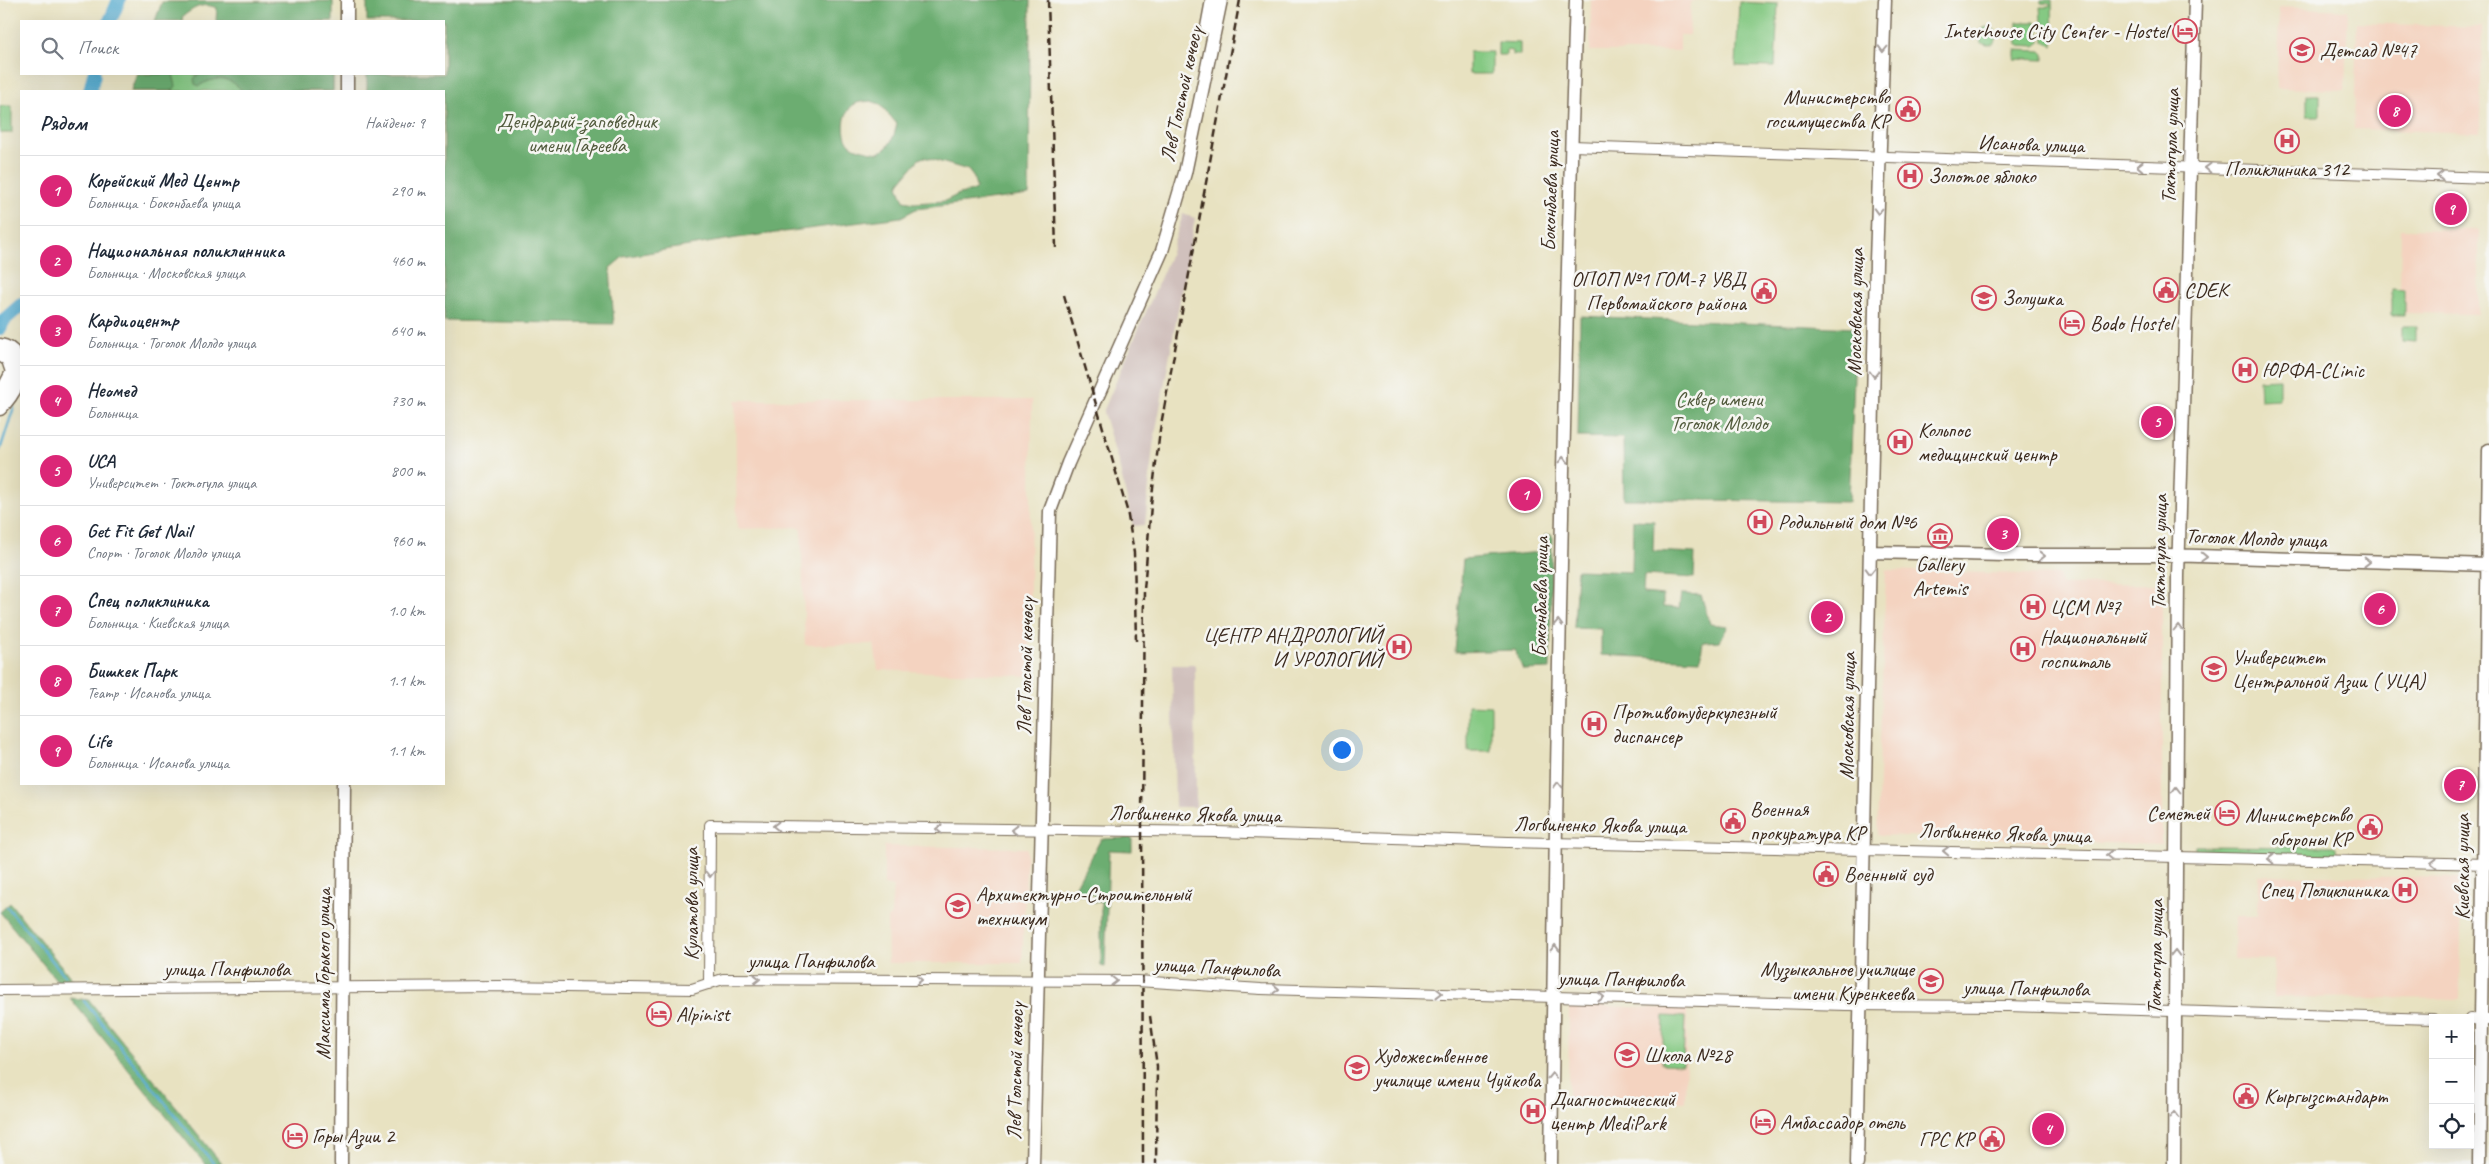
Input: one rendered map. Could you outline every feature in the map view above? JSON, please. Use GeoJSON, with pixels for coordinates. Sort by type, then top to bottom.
{"type":"FeatureCollection","features":[{"type":"Feature","properties":{"kind":"main road"},"geometry":{"type":"LineString","coordinates":[[347,0],[347,20]]}},
{"type":"Feature","properties":{"kind":"main road","name":"Лев Толстой көчөсү"},"geometry":{"type":"LineString","coordinates":[[1177,194],[1178,173],[1212,0]]}},
{"type":"Feature","properties":{"kind":"main road","name":"Лев Толстой көчөсү"},"geometry":{"type":"LineString","coordinates":[[1033,1164],[1050,511],[1068,463],[1162,251],[1170,227],[1177,194],[1185,173],[1221,0]]}},
{"type":"Feature","properties":{"kind":"main road","name":"Боконбаева улица"},"geometry":{"type":"LineString","coordinates":[[1551,1164],[1553,996],[1558,843],[1559,580],[1576,0]]}},
{"type":"Feature","properties":{"kind":"main road","name":"Московская улица"},"geometry":{"type":"LineString","coordinates":[[1857,1164],[1885,0]]}},
{"type":"Feature","properties":{"kind":"main road","name":"Токтогула улица"},"geometry":{"type":"LineString","coordinates":[[2174,1164],[2178,556],[2195,0]]}},
{"type":"Feature","properties":{"kind":"main road"},"geometry":{"type":"LineString","coordinates":[[347,75],[347,90]]}},
{"type":"Feature","properties":{"kind":"main road"},"geometry":{"type":"LineString","coordinates":[[0,396],[12,372],[4,352]]}},
{"type":"Feature","properties":{"kind":"main road"},"geometry":{"type":"LineString","coordinates":[[4,352],[19,360],[20,366]]}},
{"type":"Feature","properties":{"kind":"main road"},"geometry":{"type":"LineString","coordinates":[[0,409],[14,390],[20,375]]}},
{"type":"Feature","properties":{"kind":"main road","name":"Киевская улица"},"geometry":{"type":"LineString","coordinates":[[2479,1164],[2480,1020],[2486,864],[2489,450]]}},
{"type":"Feature","properties":{"kind":"main road","name":"Тоголок Молдо улица"},"geometry":{"type":"LineString","coordinates":[[1871,552],[2005,556],[2178,556],[2487,565]]}},
{"type":"Feature","properties":{"kind":"main road","name":"Максима Горького улица"},"geometry":{"type":"LineString","coordinates":[[341,1164],[344,785]]}},
{"type":"Feature","properties":{"kind":"street","name":"Исанова улица"},"geometry":{"type":"LineString","coordinates":[[1572,146],[2489,178]]}},
{"type":"Feature","properties":{"kind":"street","name":"Логвиненко Якова улица"},"geometry":{"type":"LineString","coordinates":[[710,825],[1218,832],[1558,843],[1864,848],[2486,864]]}},
{"type":"Feature","properties":{"kind":"street","name":"Кулатова улица"},"geometry":{"type":"LineString","coordinates":[[709,984],[710,825]]}},
{"type":"Feature","properties":{"kind":"street","name":"улица Панфилова"},"geometry":{"type":"LineString","coordinates":[[0,990],[96,987],[342,988],[509,986],[692,988],[722,979],[1137,981],[1261,988],[1860,1005],[2008,1006],[2429,1019]]}},
{"type":"Feature","properties":{"kind":"shaded area"},"geometry":{"type":"Polygon","coordinates":[[[1591,0],[1707,0],[1691,1],[1689,35],[1680,35],[1680,51],[1590,51],[1591,0]]]}},
{"type":"Feature","properties":{"kind":"shaded area"},"geometry":{"type":"Polygon","coordinates":[[[2279,7],[2348,10],[2345,90],[2277,88],[2279,7]]]}},
{"type":"Feature","properties":{"kind":"shaded area"},"geometry":{"type":"Polygon","coordinates":[[[2357,23],[2482,27],[2480,133],[2354,129],[2357,23]]]}},
{"type":"Feature","properties":{"kind":"shaded area"},"geometry":{"type":"Polygon","coordinates":[[[1183,214],[1195,218],[1153,446],[1145,525],[1133,526],[1119,465],[1103,412],[1169,258],[1183,214]]]}},
{"type":"Feature","properties":{"kind":"shaded area"},"geometry":{"type":"Polygon","coordinates":[[[2401,229],[2479,230],[2478,314],[2404,313],[2405,288],[2400,288],[2401,229]]]}},
{"type":"Feature","properties":{"kind":"shaded area"},"geometry":{"type":"Polygon","coordinates":[[[735,400],[1032,400],[1029,676],[878,670],[874,644],[805,645],[801,527],[737,529],[735,400]]]}},
{"type":"Feature","properties":{"kind":"shaded area","name":"Национальный госпиталь"},"geometry":{"type":"Polygon","coordinates":[[[1886,570],[2060,575],[2061,585],[2162,584],[2162,845],[1877,835],[1886,570]]]}},
{"type":"Feature","properties":{"kind":"shaded area"},"geometry":{"type":"Polygon","coordinates":[[[1172,665],[1195,665],[1196,807],[1175,807],[1172,665]]]}},
{"type":"Feature","properties":{"kind":"shaded area","name":"Архитектурно-Строительный техникум"},"geometry":{"type":"Polygon","coordinates":[[[884,846],[1027,848],[1022,963],[888,963],[887,919],[891,915],[893,887],[884,885],[884,846]]]}},
{"type":"Feature","properties":{"kind":"shaded area"},"geometry":{"type":"Polygon","coordinates":[[[2259,875],[2462,878],[2460,999],[2274,997],[2274,960],[2234,959],[2235,916],[2258,916],[2259,875]]]}},
{"type":"Feature","properties":{"kind":"shaded area","name":"Школа №28"},"geometry":{"type":"Polygon","coordinates":[[[1569,1005],[1687,1009],[1685,1102],[1568,1100],[1569,1005]]]}},
{"type":"Feature","properties":{"kind":"green space","name":"Дендрарий-заповедник имени Гареева"},"geometry":{"type":"Polygon","coordinates":[[[1030,0],[1029,195],[916,209],[901,217],[737,238],[623,257],[610,268],[614,324],[445,321],[445,90],[367,90],[367,75],[445,75],[445,20],[367,20],[367,1],[1030,0]],[[871,101],[859,102],[851,107],[844,122],[846,139],[849,143],[859,149],[878,153],[889,145],[897,124],[880,104],[871,101]],[[924,157],[919,159],[898,186],[904,201],[914,203],[945,201],[959,194],[973,191],[976,188],[974,178],[968,170],[924,157]]]}},
{"type":"Feature","properties":{"kind":"green space"},"geometry":{"type":"Polygon","coordinates":[[[2041,0],[2052,0],[2053,46],[2044,42],[2044,24],[2041,20],[2040,7],[2050,7],[2050,4],[2041,3],[2041,0]]]}},
{"type":"Feature","properties":{"kind":"green space"},"geometry":{"type":"Polygon","coordinates":[[[333,1],[333,20],[216,20],[217,8],[202,6],[190,11],[182,17],[183,20],[155,20],[162,2],[333,1]]]}},
{"type":"Feature","properties":{"kind":"green space"},"geometry":{"type":"Polygon","coordinates":[[[1739,2],[1778,4],[1775,67],[1736,66],[1739,2]]]}},
{"type":"Feature","properties":{"kind":"green space"},"geometry":{"type":"Polygon","coordinates":[[[2017,22],[2035,22],[2039,26],[2040,42],[2035,46],[2017,45],[2017,22]]]}},
{"type":"Feature","properties":{"kind":"green space"},"geometry":{"type":"Polygon","coordinates":[[[1984,27],[1992,27],[1997,32],[1995,43],[1984,45],[1979,40],[1979,32],[1984,27]]]}},
{"type":"Feature","properties":{"kind":"green space"},"geometry":{"type":"Polygon","coordinates":[[[1498,42],[1520,43],[1520,55],[1512,55],[1512,51],[1506,50],[1506,55],[1498,55],[1498,42]]]}},
{"type":"Feature","properties":{"kind":"green space"},"geometry":{"type":"Polygon","coordinates":[[[2015,50],[2041,51],[2044,54],[2044,60],[2015,59],[2015,50]]]}},
{"type":"Feature","properties":{"kind":"green space"},"geometry":{"type":"Polygon","coordinates":[[[1469,52],[1492,52],[1492,74],[1469,74],[1469,52]]]}},
{"type":"Feature","properties":{"kind":"green space"},"geometry":{"type":"Polygon","coordinates":[[[137,75],[333,75],[333,90],[131,90],[137,75]]]}},
{"type":"Feature","properties":{"kind":"green space"},"geometry":{"type":"Polygon","coordinates":[[[137,75],[173,75],[176,86],[173,90],[131,90],[137,75]]]}},
{"type":"Feature","properties":{"kind":"green space"},"geometry":{"type":"Polygon","coordinates":[[[197,75],[333,75],[333,90],[241,90],[227,80],[211,80],[199,86],[195,84],[194,79],[197,75]]]}},
{"type":"Feature","properties":{"kind":"green space"},"geometry":{"type":"Polygon","coordinates":[[[2307,95],[2320,95],[2320,116],[2307,116],[2307,95]]]}},
{"type":"Feature","properties":{"kind":"green space"},"geometry":{"type":"Polygon","coordinates":[[[0,106],[12,106],[12,133],[0,133],[0,106]]]}},
{"type":"Feature","properties":{"kind":"green space"},"geometry":{"type":"Polygon","coordinates":[[[2392,288],[2404,289],[2404,315],[2392,315],[2392,288]]]}},
{"type":"Feature","properties":{"kind":"green space","name":"Сквер имени Тоголок Молдо"},"geometry":{"type":"Polygon","coordinates":[[[1580,316],[1856,328],[1849,502],[1624,499],[1623,438],[1578,437],[1580,316]]]}},
{"type":"Feature","properties":{"kind":"green space"},"geometry":{"type":"Polygon","coordinates":[[[2402,326],[2416,326],[2416,342],[2402,341],[2402,326]]]}},
{"type":"Feature","properties":{"kind":"green space"},"geometry":{"type":"Polygon","coordinates":[[[2279,379],[2279,399],[2260,400],[2259,380],[2279,379]]]}},
{"type":"Feature","properties":{"kind":"green space"},"geometry":{"type":"Polygon","coordinates":[[[1633,520],[1654,521],[1653,551],[1695,553],[1694,578],[1644,575],[1643,593],[1663,595],[1663,607],[1679,608],[1681,594],[1701,595],[1710,624],[1728,626],[1720,641],[1703,642],[1700,660],[1601,655],[1601,629],[1574,628],[1577,570],[1632,572],[1633,520]]]}},
{"type":"Feature","properties":{"kind":"green space"},"geometry":{"type":"Polygon","coordinates":[[[1545,535],[1552,535],[1550,669],[1523,670],[1515,650],[1455,652],[1463,559],[1542,552],[1545,535]]]}},
{"type":"Feature","properties":{"kind":"green space"},"geometry":{"type":"Polygon","coordinates":[[[1468,705],[1491,706],[1491,751],[1468,751],[1468,705]]]}},
{"type":"Feature","properties":{"kind":"green space"},"geometry":{"type":"Polygon","coordinates":[[[1132,838],[1132,851],[1109,850],[1105,967],[1101,966],[1101,902],[1094,902],[1094,894],[1073,894],[1074,889],[1101,839],[1132,838]]]}},
{"type":"Feature","properties":{"kind":"green space"},"geometry":{"type":"Polygon","coordinates":[[[2195,846],[2336,847],[2336,855],[2195,853],[2195,846]]]}},
{"type":"Feature","properties":{"kind":"green space"},"geometry":{"type":"Polygon","coordinates":[[[10,903],[76,984],[58,982],[0,912],[10,903]]]}},
{"type":"Feature","properties":{"kind":"green space"},"geometry":{"type":"Polygon","coordinates":[[[70,998],[89,1000],[222,1164],[205,1164],[70,998]]]}},
{"type":"Feature","properties":{"kind":"green space"},"geometry":{"type":"Polygon","coordinates":[[[1664,1016],[1685,1017],[1683,1065],[1662,1064],[1664,1016]]]}},
{"type":"Feature","properties":{"kind":"green space"},"geometry":{"type":"Polygon","coordinates":[[[2056,1131],[2056,1143],[2040,1143],[2040,1132],[2056,1131]]]}},
{"type":"Feature","properties":{"kind":"waterway"},"geometry":{"type":"LineString","coordinates":[[110,20],[119,0]]}},
{"type":"Feature","properties":{"kind":"waterway"},"geometry":{"type":"LineString","coordinates":[[90,90],[94,75]]}},
{"type":"Feature","properties":{"kind":"waterway"},"geometry":{"type":"LineString","coordinates":[[0,328],[4,320],[20,306]]}},
{"type":"Feature","properties":{"kind":"waterway"},"geometry":{"type":"LineString","coordinates":[[0,450],[14,407]]}},
{"type":"Feature","properties":{"kind":"waterway"},"geometry":{"type":"LineString","coordinates":[[7,907],[65,976]]}},
{"type":"Feature","properties":{"kind":"waterway"},"geometry":{"type":"LineString","coordinates":[[84,1001],[214,1164]]}},
{"type":"Feature","properties":{"kind":"railway"},"geometry":{"type":"LineString","coordinates":[[1048,0],[1056,248]]}},
{"type":"Feature","properties":{"kind":"railway"},"geometry":{"type":"LineString","coordinates":[[1143,1164],[1142,817],[1144,590],[1151,505],[1160,430],[1240,0]]}},
{"type":"Feature","properties":{"kind":"railway"},"geometry":{"type":"LineString","coordinates":[[1064,295],[1127,510],[1134,553],[1136,641]]}},
{"type":"Feature","properties":{"kind":"railway"},"geometry":{"type":"LineString","coordinates":[[1150,1016],[1157,1066],[1156,1164]]}},
{"type":"Feature","properties":{"kind":"place","name":"Interhouse City Center - Hostel"},"geometry":{"type":"Point","coordinates":[2185,31]}},
{"type":"Feature","properties":{"kind":"place","name":"Детсад №47"},"geometry":{"type":"Point","coordinates":[2302,50]}},
{"type":"Feature","properties":{"kind":"place","name":"Министерство госимущества КР"},"geometry":{"type":"Point","coordinates":[1908,109]}},
{"type":"Feature","properties":{"kind":"place","name":"Бишкек Парк"},"geometry":{"type":"Point","coordinates":[2395,111]}},
{"type":"Feature","properties":{"kind":"place","name":"Поликлиника 312"},"geometry":{"type":"Point","coordinates":[2287,141]}},
{"type":"Feature","properties":{"kind":"place","name":"Золотое яблоко"},"geometry":{"type":"Point","coordinates":[1910,176]}},
{"type":"Feature","properties":{"kind":"place","name":"Life"},"geometry":{"type":"Point","coordinates":[2451,209]}},
{"type":"Feature","properties":{"kind":"place","name":"CDEK"},"geometry":{"type":"Point","coordinates":[2166,290]}},
{"type":"Feature","properties":{"kind":"place","name":"ОПОП №1 ГОМ-7 УВД Первомайского района"},"geometry":{"type":"Point","coordinates":[1764,291]}},
{"type":"Feature","properties":{"kind":"place","name":"Золушка"},"geometry":{"type":"Point","coordinates":[1984,298]}},
{"type":"Feature","properties":{"kind":"place","name":"Bodo Hostel"},"geometry":{"type":"Point","coordinates":[2072,323]}},
{"type":"Feature","properties":{"kind":"place","name":"ЮРФА-CLinic"},"geometry":{"type":"Point","coordinates":[2245,370]}},
{"type":"Feature","properties":{"kind":"place","name":"UCA"},"geometry":{"type":"Point","coordinates":[2157,422]}},
{"type":"Feature","properties":{"kind":"place","name":"Кольпос медицинский центр"},"geometry":{"type":"Point","coordinates":[1900,442]}},
{"type":"Feature","properties":{"kind":"place","name":"Корейский Мед Центр"},"geometry":{"type":"Point","coordinates":[1525,495]}},
{"type":"Feature","properties":{"kind":"place","name":"Родильный дом №6"},"geometry":{"type":"Point","coordinates":[1760,522]}},
{"type":"Feature","properties":{"kind":"place","name":"Кардиоцентр"},"geometry":{"type":"Point","coordinates":[2003,534]}},
{"type":"Feature","properties":{"kind":"place","name":"Gallery Artemis"},"geometry":{"type":"Point","coordinates":[1940,536]}},
{"type":"Feature","properties":{"kind":"place","name":"ЦСМ №7"},"geometry":{"type":"Point","coordinates":[2033,607]}},
{"type":"Feature","properties":{"kind":"place","name":"Get Fit Get Nail"},"geometry":{"type":"Point","coordinates":[2380,609]}},
{"type":"Feature","properties":{"kind":"place","name":"Национальная поликлинника"},"geometry":{"type":"Point","coordinates":[1827,617]}},
{"type":"Feature","properties":{"kind":"place","name":"ЦЕНТР АНДРОЛОГИЙ И УРОЛОГИЙ"},"geometry":{"type":"Point","coordinates":[1399,647]}},
{"type":"Feature","properties":{"kind":"place","name":"Национальный госпиталь"},"geometry":{"type":"Point","coordinates":[2023,649]}},
{"type":"Feature","properties":{"kind":"place","name":"Университет Центральной Азии ( УЦА)"},"geometry":{"type":"Point","coordinates":[2214,669]}},
{"type":"Feature","properties":{"kind":"place","name":"Противотуберкулезный диспансер"},"geometry":{"type":"Point","coordinates":[1594,724]}},
{"type":"Feature","properties":{"kind":"place","name":"Спец поликлиника"},"geometry":{"type":"Point","coordinates":[2460,785]}},
{"type":"Feature","properties":{"kind":"place","name":"Семетей"},"geometry":{"type":"Point","coordinates":[2227,813]}},
{"type":"Feature","properties":{"kind":"place","name":"Военная прокуратура КР"},"geometry":{"type":"Point","coordinates":[1733,821]}},
{"type":"Feature","properties":{"kind":"place","name":"Министерство обороны КР"},"geometry":{"type":"Point","coordinates":[2370,827]}},
{"type":"Feature","properties":{"kind":"place","name":"Военный суд"},"geometry":{"type":"Point","coordinates":[1826,874]}},
{"type":"Feature","properties":{"kind":"place","name":"Спец Поликлиника"},"geometry":{"type":"Point","coordinates":[2405,890]}},
{"type":"Feature","properties":{"kind":"place","name":"Архитектурно-Строительный техникум"},"geometry":{"type":"Point","coordinates":[958,906]}},
{"type":"Feature","properties":{"kind":"place","name":"Музыкальное училище имени Куренкеева"},"geometry":{"type":"Point","coordinates":[1931,981]}},
{"type":"Feature","properties":{"kind":"place","name":"Alpinist"},"geometry":{"type":"Point","coordinates":[659,1014]}},
{"type":"Feature","properties":{"kind":"place","name":"Школа №28"},"geometry":{"type":"Point","coordinates":[1627,1055]}},
{"type":"Feature","properties":{"kind":"place","name":"Художественное училище имени Чуйкова"},"geometry":{"type":"Point","coordinates":[1357,1068]}},
{"type":"Feature","properties":{"kind":"place","name":"Кыргызстандарт"},"geometry":{"type":"Point","coordinates":[2246,1096]}},
{"type":"Feature","properties":{"kind":"place","name":"Диагностический центр MediPark"},"geometry":{"type":"Point","coordinates":[1533,1111]}},
{"type":"Feature","properties":{"kind":"place","name":"Амбассадор отель"},"geometry":{"type":"Point","coordinates":[1763,1122]}},
{"type":"Feature","properties":{"kind":"place","name":"Неомед"},"geometry":{"type":"Point","coordinates":[2048,1129]}},
{"type":"Feature","properties":{"kind":"place","name":"Горы Азии 2"},"geometry":{"type":"Point","coordinates":[295,1136]}},
{"type":"Feature","properties":{"kind":"place","name":"ГРС КР"},"geometry":{"type":"Point","coordinates":[1992,1139]}}]}
